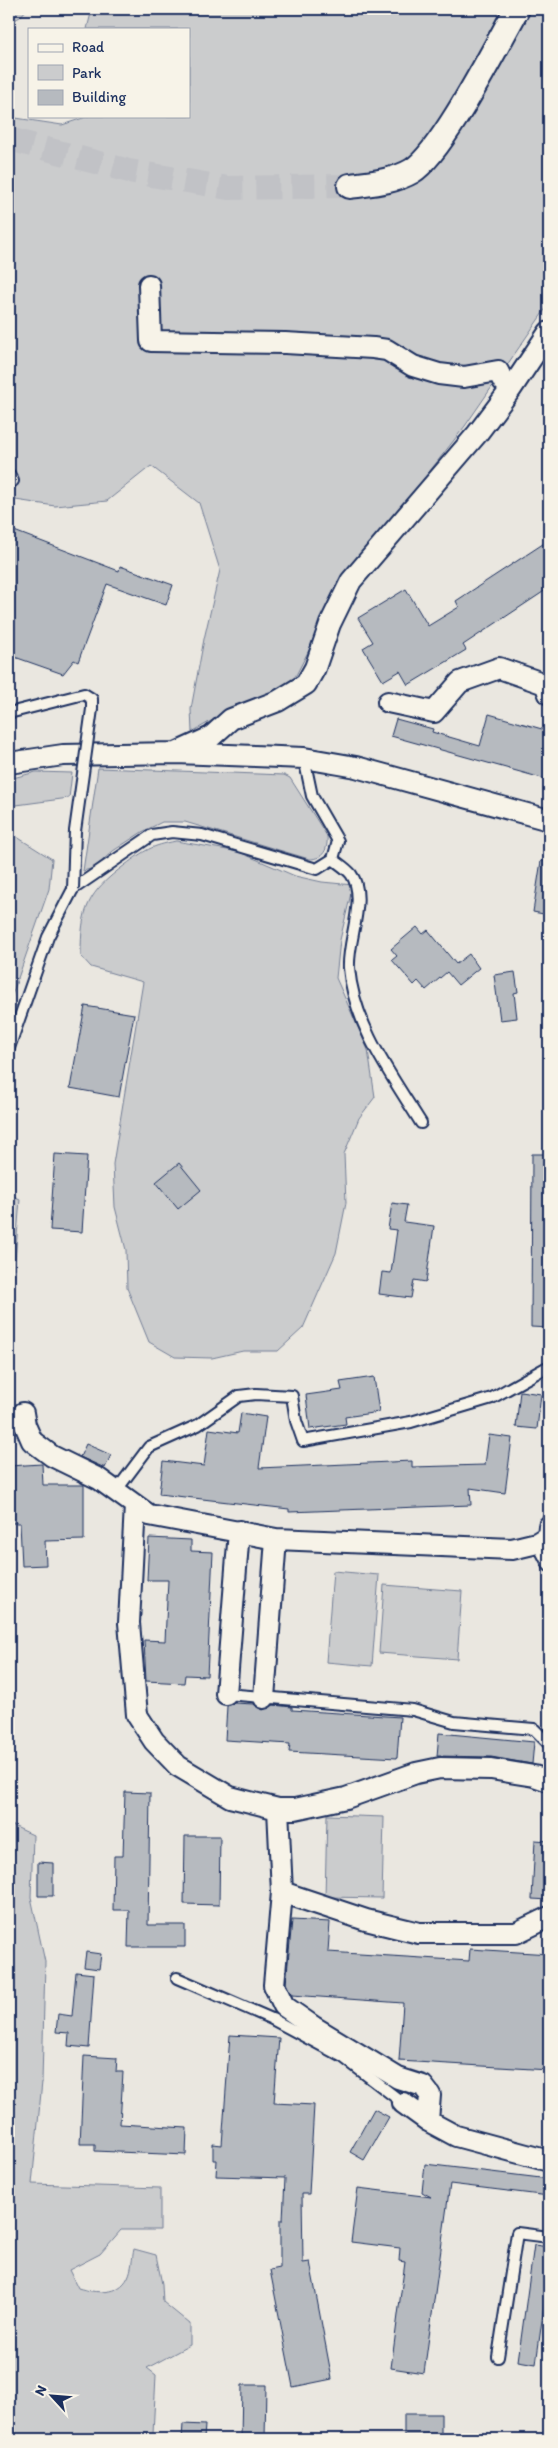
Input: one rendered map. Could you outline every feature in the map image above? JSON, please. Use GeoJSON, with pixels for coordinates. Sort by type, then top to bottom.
{"type":"FeatureCollection","features":[{"type":"Feature","properties":{"kind":"street"},"geometry":{"type":"LineString","coordinates":[[350,186],[394,180],[414,170],[428,156],[454,118],[517,9]]}},
{"type":"Feature","properties":{"kind":"street"},"geometry":{"type":"LineString","coordinates":[[149,285],[151,341],[284,343],[373,348],[387,350],[413,366],[439,374],[464,377],[498,371],[503,381],[511,389]]}},
{"type":"Feature","properties":{"kind":"street"},"geometry":{"type":"LineString","coordinates":[[176,753],[211,737],[232,719],[278,701],[306,684],[316,668],[330,624],[351,581],[477,434],[511,389],[549,332]]}},
{"type":"Feature","properties":{"kind":"street"},"geometry":{"type":"LineString","coordinates":[[388,702],[434,712],[460,682],[499,668],[544,684],[549,694]]}},
{"type":"Feature","properties":{"kind":"street"},"geometry":{"type":"LineString","coordinates":[[9,763],[63,755],[176,753],[304,758],[356,767],[549,820]]}},
{"type":"Feature","properties":{"kind":"street"},"geometry":{"type":"LineString","coordinates":[[23,1413],[25,1425],[32,1442],[52,1456],[99,1479],[149,1515],[276,1538],[512,1549],[537,1543],[548,1536],[549,1526]]}},
{"type":"Feature","properties":{"kind":"street"},"geometry":{"type":"LineString","coordinates":[[134,1505],[129,1623],[137,1716],[154,1740],[178,1766],[230,1797],[278,1808],[295,1809],[346,1798],[416,1773],[440,1768],[491,1769],[534,1776],[549,1781]]}},
{"type":"Feature","properties":{"kind":"street"},"geometry":{"type":"LineString","coordinates":[[226,1694],[239,1531]]}},
{"type":"Feature","properties":{"kind":"street"},"geometry":{"type":"LineString","coordinates":[[264,1698],[276,1538]]}},
{"type":"Feature","properties":{"kind":"street"},"geometry":{"type":"LineString","coordinates":[[278,1808],[282,1892],[274,1985],[284,2006],[398,2078],[423,2086],[430,2095],[428,2121]]}},
{"type":"Feature","properties":{"kind":"street"},"geometry":{"type":"LineString","coordinates":[[282,1892],[366,1920],[419,1933],[516,1934],[549,1916]]}},
{"type":"Feature","properties":{"kind":"street"},"geometry":{"type":"LineString","coordinates":[[403,2103],[428,2121],[456,2136],[549,2161]]}},
{"type":"Feature","properties":{"kind":"lane"},"geometry":{"type":"LineString","coordinates":[[9,713],[84,694],[92,699],[75,831],[73,889],[48,938],[9,1048]]}},
{"type":"Feature","properties":{"kind":"lane"},"geometry":{"type":"LineString","coordinates":[[73,889],[152,835],[172,832],[202,835],[317,870],[333,859],[338,841],[312,796],[304,758]]}},
{"type":"Feature","properties":{"kind":"lane"},"geometry":{"type":"LineString","coordinates":[[333,859],[350,874],[358,889],[348,967],[356,1008],[374,1046],[421,1124]]}},
{"type":"Feature","properties":{"kind":"lane"},"geometry":{"type":"LineString","coordinates":[[116,1491],[148,1447],[198,1425],[239,1396],[256,1394],[292,1396],[296,1421],[303,1441],[410,1422],[492,1398],[549,1366]]}},
{"type":"Feature","properties":{"kind":"lane"},"geometry":{"type":"LineString","coordinates":[[537,1543],[549,1566]]}},
{"type":"Feature","properties":{"kind":"lane"},"geometry":{"type":"LineString","coordinates":[[226,1694],[414,1710],[454,1722],[534,1729],[549,1744]]}},
{"type":"Feature","properties":{"kind":"lane"},"geometry":{"type":"LineString","coordinates":[[177,1978],[272,2019],[343,2056],[403,2103]]}},
{"type":"Feature","properties":{"kind":"lane"},"geometry":{"type":"LineString","coordinates":[[498,2357],[517,2233],[549,2237]]}},
{"type":"Feature","properties":{"kind":"green space"},"geometry":{"type":"Polygon","coordinates":[[[9,9],[27,9],[20,17],[9,23],[9,9]]]}},
{"type":"Feature","properties":{"kind":"green space"},"geometry":{"type":"Polygon","coordinates":[[[92,9],[549,9],[549,304],[465,426],[330,599],[310,648],[294,679],[273,693],[242,703],[192,732],[191,709],[204,639],[220,570],[199,503],[151,466],[107,501],[55,506],[9,499],[9,117],[62,125],[83,118],[190,118],[190,28],[87,28],[92,9]]]}},
{"type":"Feature","properties":{"kind":"green space"},"geometry":{"type":"Polygon","coordinates":[[[98,768],[284,775],[290,778],[327,836],[326,849],[322,855],[309,859],[185,822],[162,822],[142,832],[113,851],[94,868],[83,871],[98,768]]]}},
{"type":"Feature","properties":{"kind":"green space"},"geometry":{"type":"Polygon","coordinates":[[[36,772],[72,773],[69,798],[9,806],[9,779],[36,772]]]}},
{"type":"Feature","properties":{"kind":"green space"},"geometry":{"type":"Polygon","coordinates":[[[9,832],[52,859],[49,889],[9,1004],[9,832]]]}},
{"type":"Feature","properties":{"kind":"green space"},"geometry":{"type":"Polygon","coordinates":[[[176,841],[239,852],[295,876],[322,882],[353,885],[340,940],[336,978],[368,1050],[375,1097],[359,1118],[344,1154],[346,1203],[336,1253],[303,1328],[278,1351],[243,1351],[212,1358],[175,1357],[149,1342],[127,1288],[126,1250],[115,1207],[113,1164],[143,982],[91,967],[81,956],[81,940],[85,914],[89,903],[102,884],[149,849],[176,841]]]}},
{"type":"Feature","properties":{"kind":"green space"},"geometry":{"type":"Polygon","coordinates":[[[9,1194],[20,1199],[9,1337],[9,1194]]]}},
{"type":"Feature","properties":{"kind":"green space"},"geometry":{"type":"Polygon","coordinates":[[[333,1571],[379,1575],[372,1666],[326,1662],[333,1571]]]}},
{"type":"Feature","properties":{"kind":"green space"},"geometry":{"type":"Polygon","coordinates":[[[384,1585],[462,1591],[457,1659],[379,1653],[384,1585]]]}},
{"type":"Feature","properties":{"kind":"green space"},"geometry":{"type":"Polygon","coordinates":[[[327,1815],[384,1817],[382,1898],[325,1897],[327,1815]]]}},
{"type":"Feature","properties":{"kind":"green space"},"geometry":{"type":"Polygon","coordinates":[[[9,1824],[33,1835],[31,1897],[45,1962],[42,2082],[32,2184],[160,2188],[160,2230],[121,2230],[100,2254],[69,2270],[78,2288],[106,2292],[119,2287],[128,2277],[134,2249],[156,2255],[162,2284],[163,2302],[190,2324],[190,2345],[147,2368],[156,2375],[153,2434],[157,2439],[9,2439],[9,1824]]]}},
{"type":"Feature","properties":{"kind":"building"},"geometry":{"type":"Polygon","coordinates":[[[9,529],[119,571],[120,566],[173,585],[166,605],[107,584],[78,662],[74,660],[63,674],[9,655],[9,529]]]}},
{"type":"Feature","properties":{"kind":"building"},"geometry":{"type":"Polygon","coordinates":[[[549,540],[549,588],[463,645],[466,650],[408,685],[400,671],[383,681],[363,648],[373,642],[358,618],[406,589],[428,626],[459,607],[456,601],[549,540]]]}},
{"type":"Feature","properties":{"kind":"building"},"geometry":{"type":"Polygon","coordinates":[[[489,714],[549,731],[549,780],[391,736],[396,719],[433,729],[432,732],[480,746],[489,714]]]}},
{"type":"Feature","properties":{"kind":"building"},"geometry":{"type":"Polygon","coordinates":[[[541,861],[549,861],[549,915],[533,912],[541,861]]]}},
{"type":"Feature","properties":{"kind":"building"},"geometry":{"type":"Polygon","coordinates":[[[417,927],[423,934],[428,930],[456,964],[469,954],[479,968],[458,985],[447,972],[426,990],[418,981],[414,985],[392,960],[397,956],[391,949],[417,927]]]}},
{"type":"Feature","properties":{"kind":"building"},"geometry":{"type":"Polygon","coordinates":[[[515,972],[518,992],[514,993],[517,1018],[500,1020],[494,975],[515,972]]]}},
{"type":"Feature","properties":{"kind":"building"},"geometry":{"type":"Polygon","coordinates":[[[85,1006],[134,1014],[119,1097],[70,1088],[85,1006]]]}},
{"type":"Feature","properties":{"kind":"building"},"geometry":{"type":"Polygon","coordinates":[[[55,1154],[87,1156],[82,1232],[50,1230],[55,1154]]]}},
{"type":"Feature","properties":{"kind":"building"},"geometry":{"type":"Polygon","coordinates":[[[532,1154],[549,1154],[549,1328],[531,1327],[532,1154]]]}},
{"type":"Feature","properties":{"kind":"building"},"geometry":{"type":"Polygon","coordinates":[[[179,1163],[201,1190],[178,1209],[156,1182],[179,1163]]]}},
{"type":"Feature","properties":{"kind":"building"},"geometry":{"type":"Polygon","coordinates":[[[392,1203],[407,1205],[404,1222],[434,1226],[426,1282],[414,1280],[411,1298],[379,1294],[382,1272],[391,1273],[397,1230],[388,1229],[392,1203]]]}},
{"type":"Feature","properties":{"kind":"building"},"geometry":{"type":"Polygon","coordinates":[[[374,1377],[379,1412],[345,1417],[346,1424],[310,1429],[306,1395],[342,1390],[340,1382],[374,1377]]]}},
{"type":"Feature","properties":{"kind":"building"},"geometry":{"type":"Polygon","coordinates":[[[520,1391],[541,1394],[537,1429],[516,1427],[520,1391]]]}},
{"type":"Feature","properties":{"kind":"building"},"geometry":{"type":"Polygon","coordinates":[[[241,1413],[266,1417],[259,1468],[412,1461],[412,1467],[485,1465],[489,1435],[512,1438],[505,1493],[470,1488],[471,1505],[289,1512],[289,1509],[159,1494],[163,1461],[204,1466],[209,1429],[238,1433],[241,1413]]]}},
{"type":"Feature","properties":{"kind":"building"},"geometry":{"type":"Polygon","coordinates":[[[86,1444],[111,1455],[105,1468],[80,1457],[86,1444]]]}},
{"type":"Feature","properties":{"kind":"building"},"geometry":{"type":"Polygon","coordinates":[[[42,1464],[43,1485],[84,1485],[84,1540],[45,1541],[46,1565],[22,1566],[20,1523],[9,1523],[9,1466],[42,1464]]]}},
{"type":"Feature","properties":{"kind":"building"},"geometry":{"type":"Polygon","coordinates":[[[149,1538],[191,1540],[191,1551],[213,1552],[207,1676],[185,1675],[184,1683],[146,1681],[144,1640],[165,1641],[168,1580],[147,1580],[149,1538]]]}},
{"type":"Feature","properties":{"kind":"building"},"geometry":{"type":"Polygon","coordinates":[[[233,1703],[254,1704],[263,1710],[273,1705],[292,1707],[292,1710],[400,1717],[397,1758],[289,1752],[290,1744],[225,1740],[227,1706],[233,1703]]]}},
{"type":"Feature","properties":{"kind":"building"},"geometry":{"type":"Polygon","coordinates":[[[439,1733],[534,1742],[532,1764],[491,1757],[437,1756],[439,1733]]]}},
{"type":"Feature","properties":{"kind":"building"},"geometry":{"type":"Polygon","coordinates":[[[125,1792],[150,1793],[148,1925],[185,1925],[185,1947],[128,1947],[129,1910],[113,1910],[114,1856],[123,1856],[125,1792]]]}},
{"type":"Feature","properties":{"kind":"building"},"geometry":{"type":"Polygon","coordinates":[[[185,1836],[220,1836],[219,1905],[184,1904],[185,1836]]]}},
{"type":"Feature","properties":{"kind":"building"},"geometry":{"type":"Polygon","coordinates":[[[535,1840],[549,1841],[549,1900],[532,1899],[535,1840]]]}},
{"type":"Feature","properties":{"kind":"building"},"geometry":{"type":"Polygon","coordinates":[[[38,1862],[53,1863],[53,1896],[38,1896],[38,1862]]]}},
{"type":"Feature","properties":{"kind":"building"},"geometry":{"type":"Polygon","coordinates":[[[292,1920],[330,1922],[328,1952],[469,1961],[470,1949],[549,1954],[549,2070],[399,2061],[403,2003],[292,1995],[286,1984],[292,1920]]]}},
{"type":"Feature","properties":{"kind":"building"},"geometry":{"type":"Polygon","coordinates":[[[86,1952],[101,1954],[99,1969],[84,1967],[86,1952]]]}},
{"type":"Feature","properties":{"kind":"building"},"geometry":{"type":"Polygon","coordinates":[[[76,1972],[94,1974],[89,2048],[68,2046],[69,2033],[56,2032],[58,2014],[72,2016],[76,1972]]]}},
{"type":"Feature","properties":{"kind":"building"},"geometry":{"type":"Polygon","coordinates":[[[230,2035],[279,2038],[274,2103],[314,2105],[309,2194],[302,2194],[303,2263],[310,2262],[332,2379],[293,2387],[270,2270],[280,2268],[280,2220],[283,2220],[285,2178],[216,2176],[217,2160],[213,2160],[213,2144],[222,2145],[230,2035]]]}},
{"type":"Feature","properties":{"kind":"building"},"geometry":{"type":"Polygon","coordinates":[[[84,2056],[117,2058],[116,2072],[123,2072],[120,2124],[187,2128],[186,2155],[95,2151],[95,2144],[80,2144],[84,2056]]]}},
{"type":"Feature","properties":{"kind":"building"},"geometry":{"type":"Polygon","coordinates":[[[374,2109],[389,2117],[364,2160],[350,2152],[374,2109]]]}},
{"type":"Feature","properties":{"kind":"building"},"geometry":{"type":"Polygon","coordinates":[[[425,2164],[549,2179],[549,2196],[450,2184],[424,2373],[391,2368],[405,2262],[399,2261],[400,2248],[351,2242],[358,2188],[431,2197],[422,2192],[425,2164]]]}},
{"type":"Feature","properties":{"kind":"building"},"geometry":{"type":"Polygon","coordinates":[[[534,2245],[549,2247],[549,2269],[536,2364],[518,2361],[534,2245]]]}},
{"type":"Feature","properties":{"kind":"building"},"geometry":{"type":"Polygon","coordinates":[[[242,2385],[266,2385],[265,2439],[241,2439],[242,2385]]]}},
{"type":"Feature","properties":{"kind":"building"},"geometry":{"type":"Polygon","coordinates":[[[404,2414],[441,2414],[441,2439],[404,2439],[404,2414]]]}},
{"type":"Feature","properties":{"kind":"building"},"geometry":{"type":"Polygon","coordinates":[[[183,2424],[205,2425],[204,2439],[182,2439],[183,2424]]]}},
{"type":"Feature","properties":{"kind":"tunnel"},"geometry":{"type":"LineString","coordinates":[[9,139],[129,171],[228,188],[350,186]]}}]}
